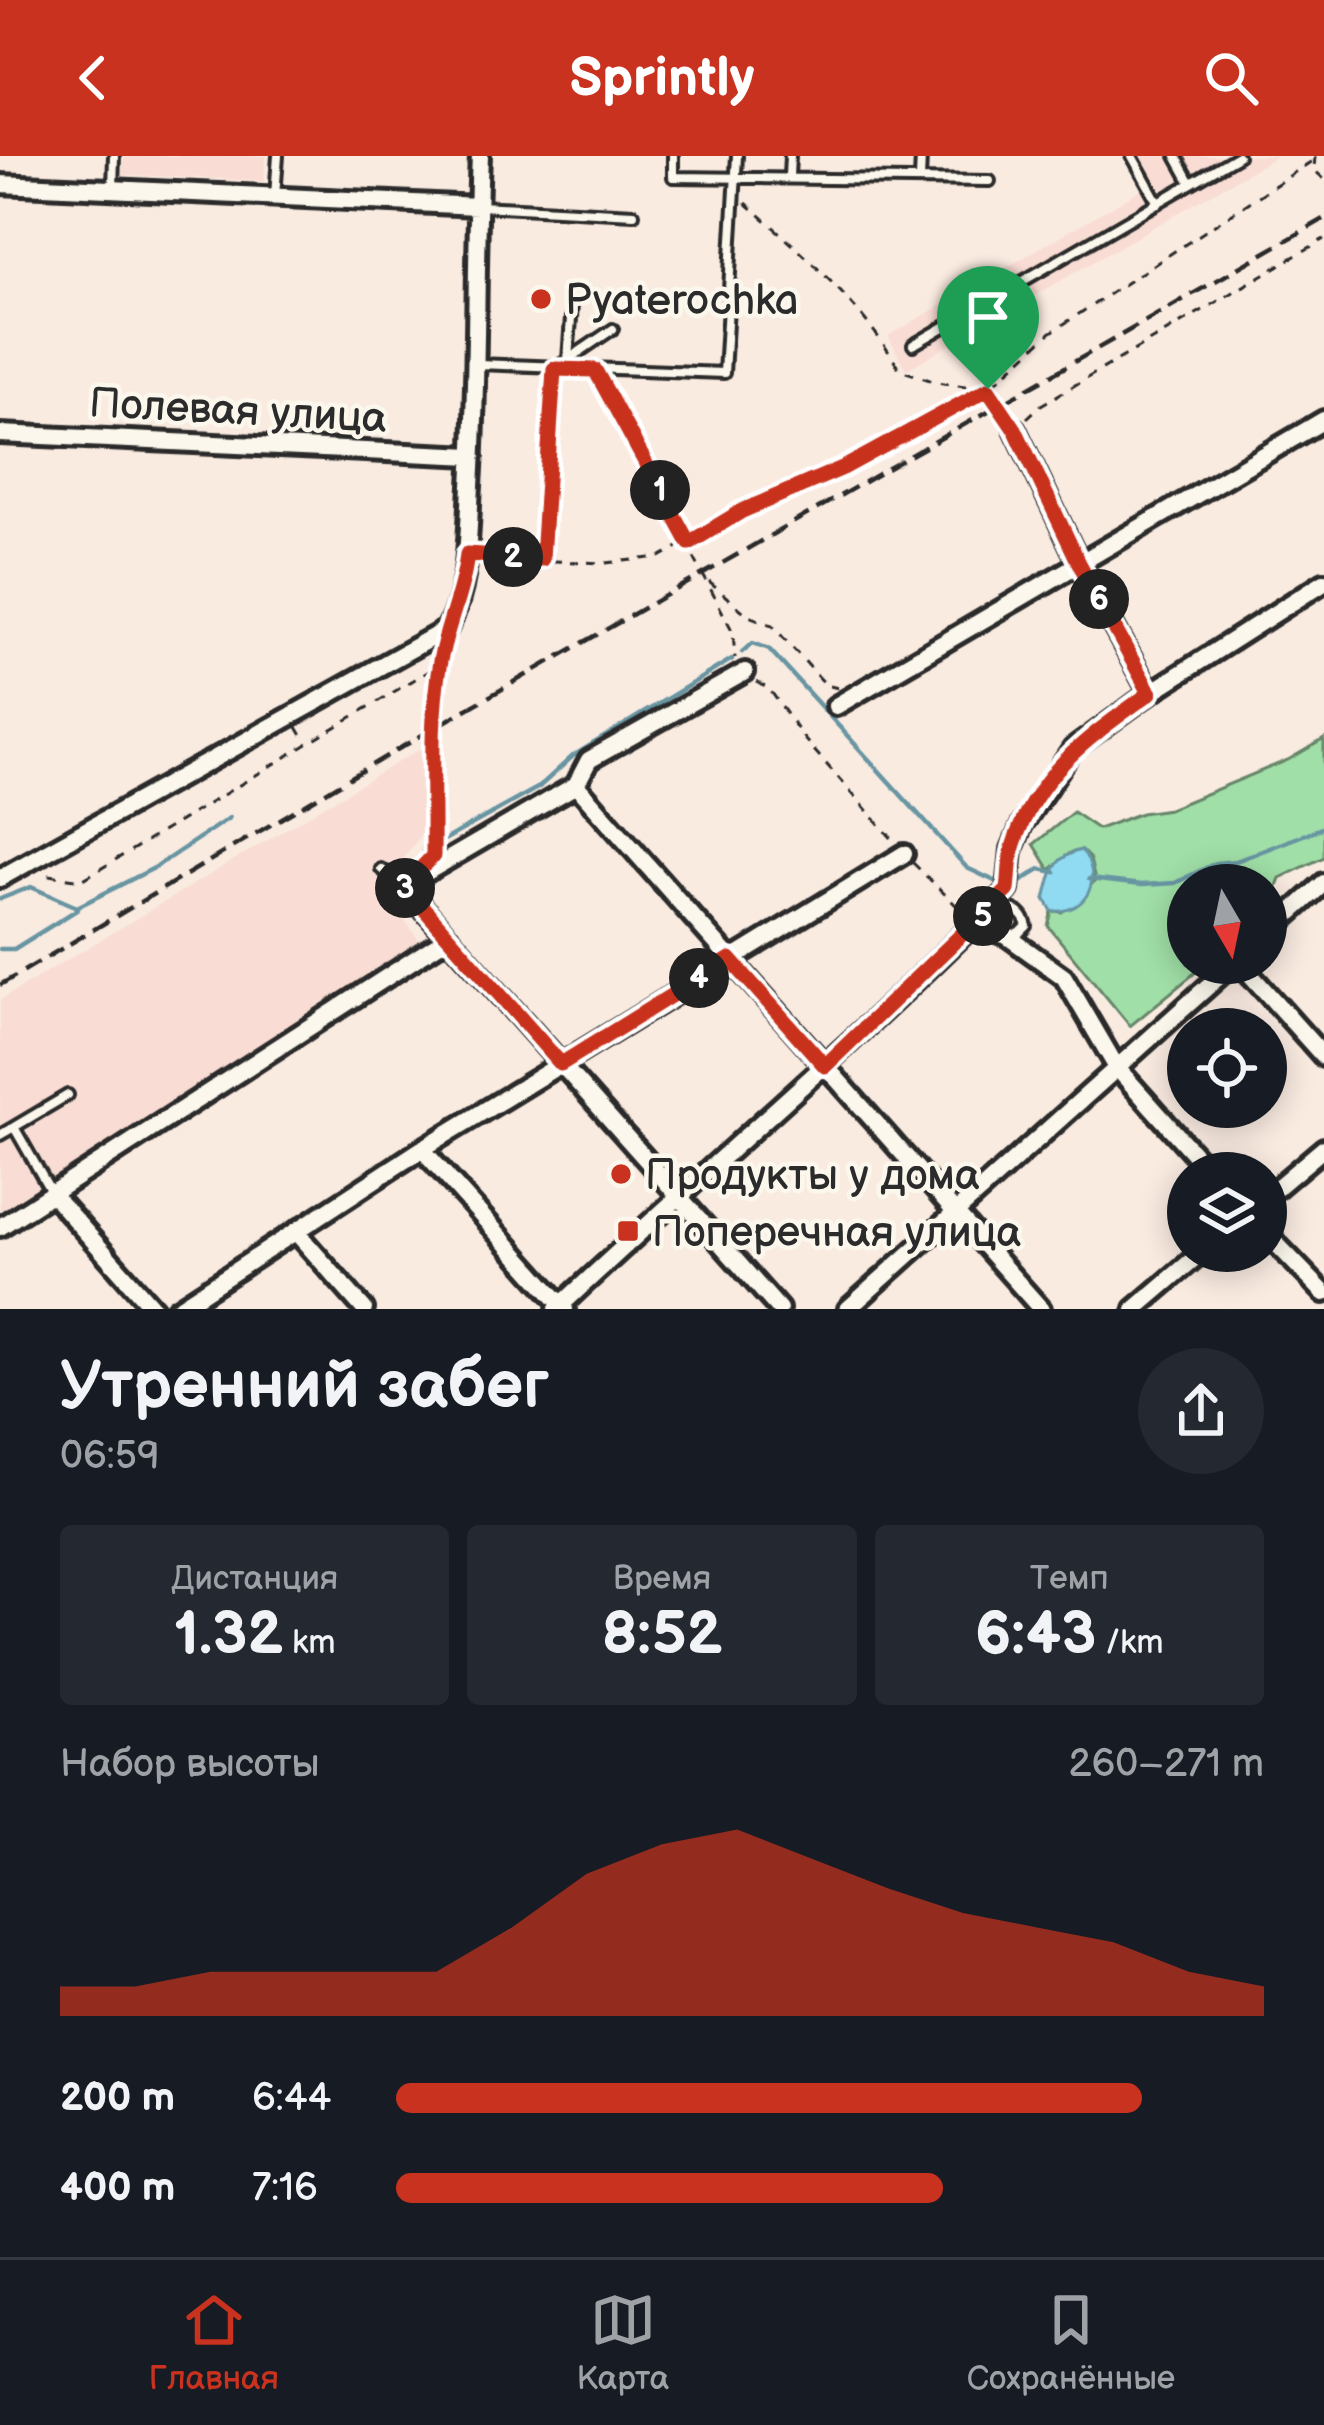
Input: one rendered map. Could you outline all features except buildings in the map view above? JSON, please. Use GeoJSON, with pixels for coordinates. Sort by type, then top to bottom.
{"type":"FeatureCollection","features":[{"type":"Feature","properties":{"kind":"street"},"geometry":{"type":"LineString","coordinates":[[0,878],[447,629],[463,589],[467,554],[478,364],[480,156]]}},
{"type":"Feature","properties":{"kind":"street"},"geometry":{"type":"LineString","coordinates":[[0,184],[478,206]]}},
{"type":"Feature","properties":{"kind":"street"},"geometry":{"type":"LineString","coordinates":[[836,706],[1324,420]]}},
{"type":"Feature","properties":{"kind":"street"},"geometry":{"type":"LineString","coordinates":[[1015,429],[1079,563],[1150,693]]}},
{"type":"Feature","properties":{"kind":"street","name":"Полевая улица"},"geometry":{"type":"LineString","coordinates":[[0,434],[473,456]]}},
{"type":"Feature","properties":{"kind":"street"},"geometry":{"type":"LineString","coordinates":[[422,1149],[561,1308],[1008,890],[1012,849],[1022,824],[1073,749],[1150,693],[1324,582]]}},
{"type":"Feature","properties":{"kind":"street"},"geometry":{"type":"LineString","coordinates":[[745,672],[589,760],[576,785],[404,886],[779,1309]]}},
{"type":"Feature","properties":{"kind":"street"},"geometry":{"type":"LineString","coordinates":[[576,785],[1040,1309]]}},
{"type":"Feature","properties":{"kind":"street"},"geometry":{"type":"LineString","coordinates":[[177,1309],[422,1149],[904,854]]}},
{"type":"Feature","properties":{"kind":"street"},"geometry":{"type":"LineString","coordinates":[[1287,916],[1324,883]]}},
{"type":"Feature","properties":{"kind":"street"},"geometry":{"type":"LineString","coordinates":[[981,918],[1064,977],[1117,1068],[1192,1152]]}},
{"type":"Feature","properties":{"kind":"street"},"geometry":{"type":"LineString","coordinates":[[0,1227],[449,937]]}},
{"type":"Feature","properties":{"kind":"street"},"geometry":{"type":"LineString","coordinates":[[848,1309],[1213,984]]}},
{"type":"Feature","properties":{"kind":"street"},"geometry":{"type":"LineString","coordinates":[[1256,984],[1324,1057]]}},
{"type":"Feature","properties":{"kind":"street"},"geometry":{"type":"LineString","coordinates":[[1287,1179],[1324,1148]]}},
{"type":"Feature","properties":{"kind":"street"},"geometry":{"type":"LineString","coordinates":[[52,1194],[154,1309]]}},
{"type":"Feature","properties":{"kind":"street"},"geometry":{"type":"LineString","coordinates":[[296,1232],[364,1309]]}},
{"type":"Feature","properties":{"kind":"street"},"geometry":{"type":"LineString","coordinates":[[1287,1255],[1324,1293]]}},
{"type":"Feature","properties":{"kind":"street"},"geometry":{"type":"LineString","coordinates":[[1135,1309],[1178,1272]]}},
{"type":"Feature","properties":{"kind":"lane"},"geometry":{"type":"LineString","coordinates":[[112,189],[114,156]]}},
{"type":"Feature","properties":{"kind":"lane"},"geometry":{"type":"LineString","coordinates":[[274,196],[278,156]]}},
{"type":"Feature","properties":{"kind":"lane"},"geometry":{"type":"LineString","coordinates":[[673,156],[673,177],[990,181]]}},
{"type":"Feature","properties":{"kind":"lane"},"geometry":{"type":"LineString","coordinates":[[478,364],[724,373],[737,156]]}},
{"type":"Feature","properties":{"kind":"lane"},"geometry":{"type":"LineString","coordinates":[[789,176],[790,156]]}},
{"type":"Feature","properties":{"kind":"lane"},"geometry":{"type":"LineString","coordinates":[[920,179],[921,156]]}},
{"type":"Feature","properties":{"kind":"lane"},"geometry":{"type":"LineString","coordinates":[[1132,156],[1158,203]]}},
{"type":"Feature","properties":{"kind":"lane"},"geometry":{"type":"LineString","coordinates":[[1176,156],[1191,183]]}},
{"type":"Feature","properties":{"kind":"lane"},"geometry":{"type":"LineString","coordinates":[[914,345],[1158,203],[1224,159],[1238,156]]}},
{"type":"Feature","properties":{"kind":"lane"},"geometry":{"type":"LineString","coordinates":[[478,206],[634,214]]}},
{"type":"Feature","properties":{"kind":"lane"},"geometry":{"type":"LineString","coordinates":[[568,362],[572,304]]}},
{"type":"Feature","properties":{"kind":"lane"},"geometry":{"type":"LineString","coordinates":[[554,369],[613,328]]}},
{"type":"Feature","properties":{"kind":"lane"},"geometry":{"type":"LineString","coordinates":[[467,554],[542,559],[554,369]]}},
{"type":"Feature","properties":{"kind":"lane"},"geometry":{"type":"LineString","coordinates":[[381,869],[404,886]]}},
{"type":"Feature","properties":{"kind":"lane"},"geometry":{"type":"LineString","coordinates":[[981,918],[1000,908],[1024,916],[1027,926],[1007,936]]}},
{"type":"Feature","properties":{"kind":"lane"},"geometry":{"type":"LineString","coordinates":[[0,1135],[68,1095]]}},
{"type":"Feature","properties":{"kind":"lane"},"geometry":{"type":"LineString","coordinates":[[14,1127],[52,1194]]}},
{"type":"Feature","properties":{"kind":"path"},"geometry":{"type":"LineString","coordinates":[[542,559],[569,564],[660,557],[689,543],[742,511],[845,467],[988,389],[1050,333],[1313,158],[1314,170],[1324,179]]}},
{"type":"Feature","properties":{"kind":"path"},"geometry":{"type":"LineString","coordinates":[[736,194],[788,240],[881,337],[900,370],[936,382],[988,389],[1015,429],[1041,405],[1324,238]]}},
{"type":"Feature","properties":{"kind":"path"},"geometry":{"type":"LineString","coordinates":[[595,370],[733,632],[735,659],[770,690],[806,740],[904,854],[981,918]]}},
{"type":"Feature","properties":{"kind":"path"},"geometry":{"type":"LineString","coordinates":[[708,581],[748,616],[772,625],[826,685],[857,694]]}},
{"type":"Feature","properties":{"kind":"path"},"geometry":{"type":"LineString","coordinates":[[433,856],[434,728],[447,629]]}},
{"type":"Feature","properties":{"kind":"path"},"geometry":{"type":"LineString","coordinates":[[49,875],[82,880],[440,664]]}},
{"type":"Feature","properties":{"kind":"shaded area"},"geometry":{"type":"Polygon","coordinates":[[[124,156],[266,156],[264,181],[122,175],[124,156]]]}},
{"type":"Feature","properties":{"kind":"shaded area"},"geometry":{"type":"Polygon","coordinates":[[[1124,156],[1277,156],[906,370],[888,336],[1142,189],[1124,156]]]}},
{"type":"Feature","properties":{"kind":"shaded area"},"geometry":{"type":"Polygon","coordinates":[[[423,747],[427,753],[422,833],[383,888],[425,949],[0,1216],[0,1000],[423,747]]]}},
{"type":"Feature","properties":{"kind":"green space"},"geometry":{"type":"Polygon","coordinates":[[[1324,739],[1324,857],[1287,875],[1287,864],[1167,864],[1167,984],[1181,984],[1130,1026],[1048,926],[1052,911],[1062,912],[1095,881],[1090,859],[1081,850],[1070,853],[1050,870],[1034,844],[1073,812],[1098,829],[1141,813],[1169,809],[1288,760],[1324,739]]]}},
{"type":"Feature","properties":{"kind":"water"},"geometry":{"type":"Polygon","coordinates":[[[1081,850],[1091,870],[1089,891],[1075,906],[1052,911],[1045,899],[1054,868],[1064,857],[1081,850]]]}},
{"type":"Feature","properties":{"kind":"waterway"},"geometry":{"type":"LineString","coordinates":[[742,652],[753,643],[769,649],[967,868],[999,883]]}},
{"type":"Feature","properties":{"kind":"waterway"},"geometry":{"type":"LineString","coordinates":[[444,840],[539,787],[573,756],[732,659]]}},
{"type":"Feature","properties":{"kind":"waterway"},"geometry":{"type":"LineString","coordinates":[[404,873],[423,855],[432,769]]}},
{"type":"Feature","properties":{"kind":"waterway"},"geometry":{"type":"LineString","coordinates":[[0,899],[31,887],[77,907],[154,868],[229,818]]}},
{"type":"Feature","properties":{"kind":"waterway"},"geometry":{"type":"LineString","coordinates":[[1089,879],[1175,883],[1216,863],[1236,861],[1324,827]]}},
{"type":"Feature","properties":{"kind":"waterway"},"geometry":{"type":"LineString","coordinates":[[1017,884],[1040,869],[1055,872]]}},
{"type":"Feature","properties":{"kind":"waterway"},"geometry":{"type":"LineString","coordinates":[[0,949],[14,949],[78,909]]}},
{"type":"Feature","properties":{"kind":"railway"},"geometry":{"type":"LineString","coordinates":[[0,985],[434,728],[1324,219]]}},
{"type":"Feature","properties":{"kind":"place","name":"Pyaterochka"},"geometry":{"type":"Point","coordinates":[541,299]}},
{"type":"Feature","properties":{"kind":"place","name":"Продукты у дома"},"geometry":{"type":"Point","coordinates":[621,1174]}},
{"type":"Feature","properties":{"kind":"place","name":"Поперечная улица"},"geometry":{"type":"Point","coordinates":[628,1231]}},
{"type":"Feature","properties":{"kind":"route"},"geometry":{"type":"LineString","coordinates":[[554,369],[595,370],[689,543],[742,511],[845,467],[988,389],[1015,429],[1079,563],[1150,693],[1073,749],[1051,776],[1012,849],[1008,890],[825,1066],[730,959],[561,1064],[404,886],[433,856],[434,728],[440,664],[463,589],[467,554],[542,559],[554,369]]}}]}
